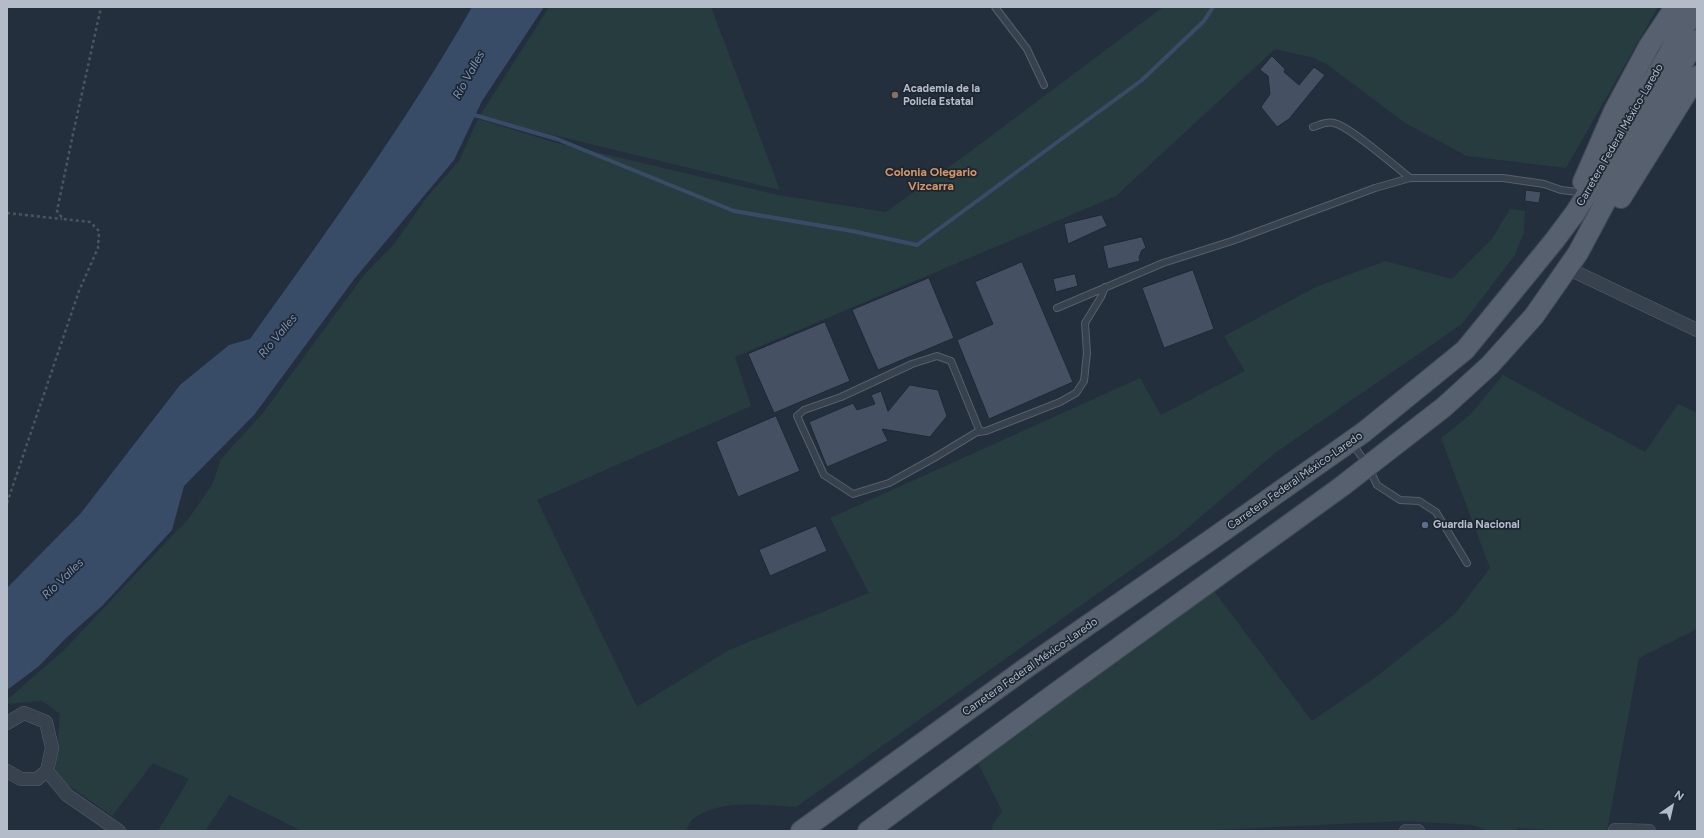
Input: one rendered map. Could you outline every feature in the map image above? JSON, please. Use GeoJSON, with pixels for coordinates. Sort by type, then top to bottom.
{"type":"FeatureCollection","features":[{"type":"Feature","properties":{"kind":"main road"},"geometry":{"type":"LineString","coordinates":[[1554,241],[1621,98],[1648,46],[1675,7]]}},
{"type":"Feature","properties":{"kind":"main road"},"geometry":{"type":"LineString","coordinates":[[1690,33],[1697,9]]}},
{"type":"Feature","properties":{"kind":"main road","name":"Carretera Federal México-Laredo"},"geometry":{"type":"LineString","coordinates":[[801,831],[1026,668],[1351,441],[1465,350],[1575,213],[1690,33]]}},
{"type":"Feature","properties":{"kind":"main road","name":"Carretera Federal México-Laredo"},"geometry":{"type":"LineString","coordinates":[[868,831],[1368,466],[1444,407],[1490,366],[1534,316],[1572,260],[1664,92],[1690,33]]}},
{"type":"Feature","properties":{"kind":"main road"},"geometry":{"type":"LineString","coordinates":[[1572,260],[1615,209],[1697,76]]}},
{"type":"Feature","properties":{"kind":"street"},"geometry":{"type":"LineString","coordinates":[[1572,260],[1697,330]]}},
{"type":"Feature","properties":{"kind":"street"},"geometry":{"type":"LineString","coordinates":[[7,723],[24,714],[46,722],[52,748],[47,771],[37,779],[21,779],[7,771]]}},
{"type":"Feature","properties":{"kind":"street"},"geometry":{"type":"LineString","coordinates":[[47,771],[68,795],[119,831]]}},
{"type":"Feature","properties":{"kind":"street"},"geometry":{"type":"LineString","coordinates":[[1615,830],[1649,831]]}},
{"type":"Feature","properties":{"kind":"street"},"geometry":{"type":"LineString","coordinates":[[1406,831],[1418,831]]}},
{"type":"Feature","properties":{"kind":"lane"},"geometry":{"type":"LineString","coordinates":[[994,7],[1027,49],[1044,85]]}},
{"type":"Feature","properties":{"kind":"lane"},"geometry":{"type":"LineString","coordinates":[[1313,127],[1327,122],[1336,123],[1410,178]]}},
{"type":"Feature","properties":{"kind":"lane"},"geometry":{"type":"LineString","coordinates":[[1057,308],[1163,263],[1232,241],[1374,188],[1410,178],[1504,178],[1544,184],[1561,190],[1578,192]]}},
{"type":"Feature","properties":{"kind":"lane"},"geometry":{"type":"LineString","coordinates":[[980,432],[951,361],[937,356],[912,364],[842,397],[804,410],[797,416],[824,475],[853,494],[890,482],[977,432],[980,432],[986,431],[1060,402],[1076,392],[1084,381],[1087,353],[1085,323],[1101,297],[1105,287]]}},
{"type":"Feature","properties":{"kind":"lane"},"geometry":{"type":"LineString","coordinates":[[1351,441],[1368,466],[1377,485],[1400,500],[1419,501],[1436,512],[1466,563]]}},
{"type":"Feature","properties":{"kind":"path"},"geometry":{"type":"LineString","coordinates":[[63,219],[57,212],[62,183],[102,7]]}},
{"type":"Feature","properties":{"kind":"path"},"geometry":{"type":"LineString","coordinates":[[7,213],[90,222],[99,231],[98,248],[79,291],[7,503]]}},
{"type":"Feature","properties":{"kind":"green space"},"geometry":{"type":"Polygon","coordinates":[[[549,7],[711,7],[780,190],[479,117],[549,7]]]}},
{"type":"Feature","properties":{"kind":"green space"},"geometry":{"type":"Polygon","coordinates":[[[1163,7],[1658,7],[1566,168],[1467,156],[1405,123],[1328,65],[1314,58],[1275,49],[1116,196],[735,357],[751,406],[537,500],[637,707],[729,650],[869,593],[830,518],[1140,378],[1161,415],[1245,371],[1224,336],[1316,287],[1385,261],[1452,279],[1492,239],[1510,209],[1525,211],[1524,232],[1515,255],[1462,324],[1275,453],[1176,538],[796,807],[730,805],[705,812],[694,818],[686,831],[302,831],[229,795],[205,831],[158,831],[189,779],[153,763],[112,816],[55,776],[60,714],[42,701],[7,704],[7,700],[64,650],[189,518],[212,485],[221,459],[263,413],[364,275],[395,243],[427,197],[459,161],[478,119],[553,142],[778,195],[886,212],[963,157],[1163,7]]]}},
{"type":"Feature","properties":{"kind":"green space"},"geometry":{"type":"Polygon","coordinates":[[[1503,375],[1645,452],[1678,404],[1697,413],[1697,629],[1639,658],[1607,831],[1568,831],[1517,828],[1516,831],[1489,831],[1472,825],[1403,821],[1194,831],[993,831],[992,826],[1002,811],[976,759],[1214,591],[1312,721],[1376,677],[1455,614],[1490,568],[1441,438],[1470,415],[1503,375]]]}},
{"type":"Feature","properties":{"kind":"water","name":"Río Valles"},"geometry":{"type":"Polygon","coordinates":[[[472,7],[544,7],[482,101],[454,160],[355,278],[254,415],[184,486],[172,530],[102,606],[66,638],[39,666],[7,690],[7,588],[81,513],[180,385],[229,345],[250,339],[337,217],[393,135],[447,50],[472,7]]]}},
{"type":"Feature","properties":{"kind":"building"},"geometry":{"type":"Polygon","coordinates":[[[1272,56],[1285,69],[1284,72],[1299,85],[1314,67],[1325,75],[1289,119],[1277,127],[1261,107],[1270,94],[1268,76],[1260,70],[1272,56]]]}},
{"type":"Feature","properties":{"kind":"building"},"geometry":{"type":"Polygon","coordinates":[[[1526,190],[1541,192],[1539,203],[1525,201],[1526,190]]]}},
{"type":"Feature","properties":{"kind":"building"},"geometry":{"type":"Polygon","coordinates":[[[1102,215],[1107,226],[1068,244],[1064,224],[1102,215]]]}},
{"type":"Feature","properties":{"kind":"building"},"geometry":{"type":"Polygon","coordinates":[[[1142,237],[1146,248],[1142,250],[1139,257],[1140,261],[1108,269],[1103,246],[1142,237]]]}},
{"type":"Feature","properties":{"kind":"building"},"geometry":{"type":"Polygon","coordinates":[[[1022,262],[1073,382],[989,419],[957,340],[993,324],[975,282],[1022,262]]]}},
{"type":"Feature","properties":{"kind":"building"},"geometry":{"type":"Polygon","coordinates":[[[1193,270],[1214,329],[1164,348],[1142,288],[1193,270]]]}},
{"type":"Feature","properties":{"kind":"building"},"geometry":{"type":"Polygon","coordinates":[[[1075,274],[1078,286],[1056,292],[1053,279],[1075,274]]]}},
{"type":"Feature","properties":{"kind":"building"},"geometry":{"type":"Polygon","coordinates":[[[929,278],[954,338],[878,370],[852,310],[929,278]]]}},
{"type":"Feature","properties":{"kind":"building"},"geometry":{"type":"Polygon","coordinates":[[[825,322],[850,381],[774,413],[748,354],[825,322]]]}},
{"type":"Feature","properties":{"kind":"building"},"geometry":{"type":"Polygon","coordinates":[[[910,385],[938,390],[947,416],[930,437],[882,429],[888,441],[827,467],[809,422],[853,403],[857,410],[875,404],[871,395],[881,391],[888,411],[910,385]]]}},
{"type":"Feature","properties":{"kind":"building"},"geometry":{"type":"Polygon","coordinates":[[[776,416],[800,471],[738,497],[716,442],[776,416]]]}},
{"type":"Feature","properties":{"kind":"building"},"geometry":{"type":"Polygon","coordinates":[[[816,526],[827,551],[770,576],[759,550],[816,526]]]}},
{"type":"Feature","properties":{"kind":"waterway"},"geometry":{"type":"LineString","coordinates":[[471,114],[557,139],[734,211],[852,231],[917,245],[1142,80],[1204,21],[1213,7]]}},
{"type":"Feature","properties":{"kind":"place","name":"Academia de la Policía Estatal"},"geometry":{"type":"Point","coordinates":[895,95]}},
{"type":"Feature","properties":{"kind":"place","name":"Guardia Nacional"},"geometry":{"type":"Point","coordinates":[1425,525]}},
{"type":"Feature","properties":{"kind":"district","name":"Colonia Olegario Vizcarra"},"geometry":{"type":"Point","coordinates":[931,179]}}]}
